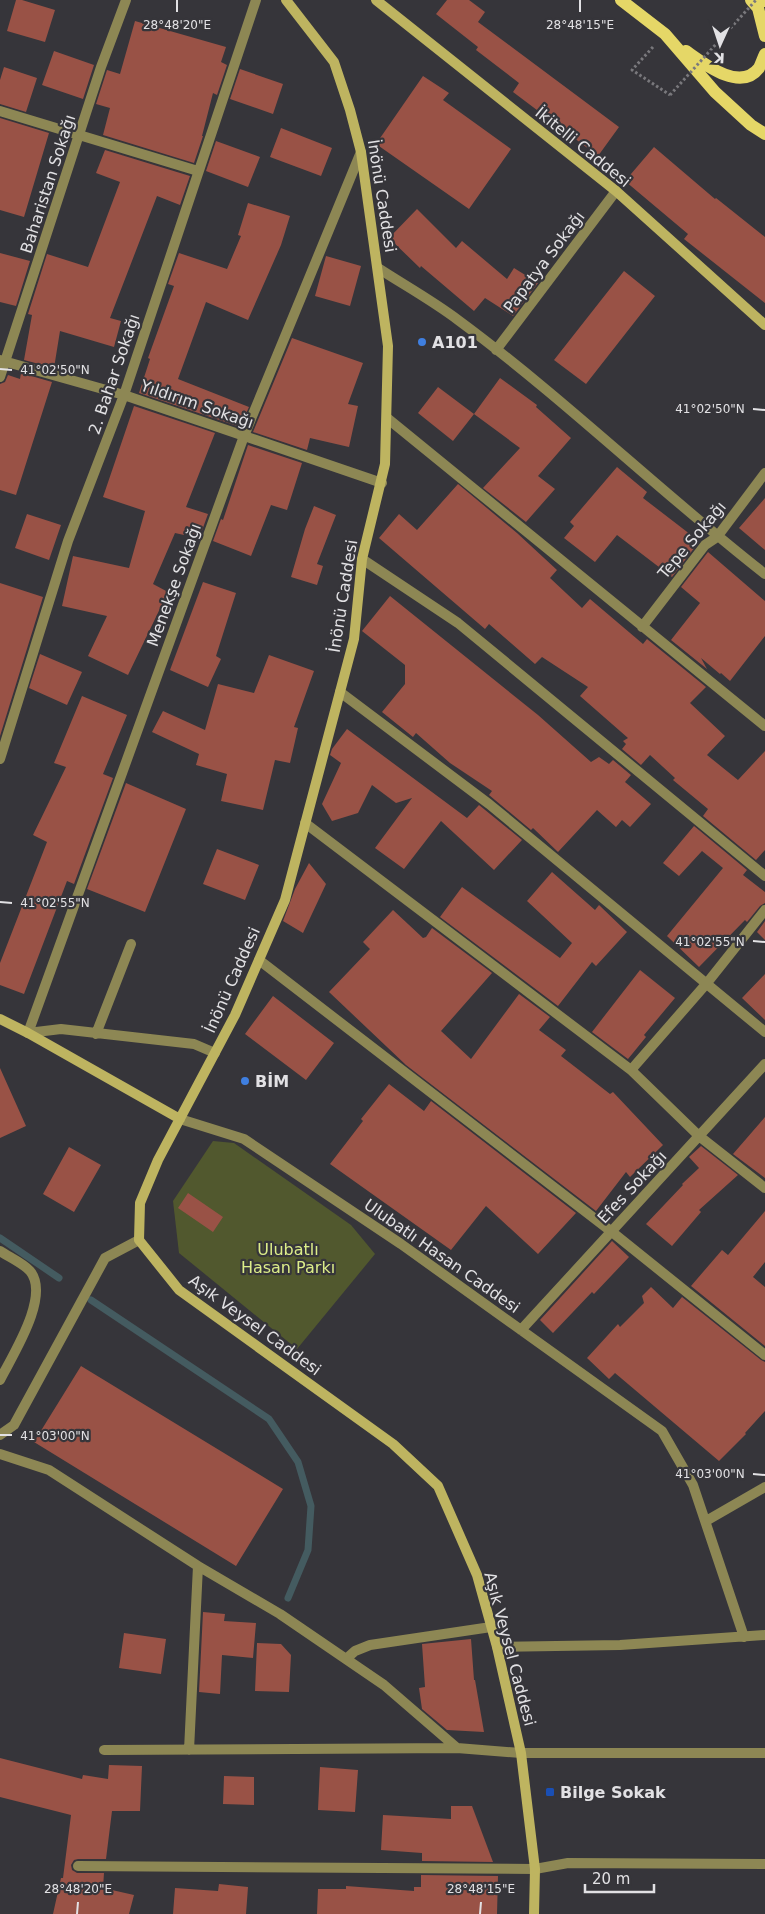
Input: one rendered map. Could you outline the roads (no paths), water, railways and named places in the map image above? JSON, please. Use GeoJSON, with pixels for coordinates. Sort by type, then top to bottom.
{"type":"FeatureCollection","features":[{"type":"Feature","properties":{"kind":"main road","name":"İnönü Caddesi"},"geometry":{"type":"LineString","coordinates":[[139,1240],[140,1203],[158,1160],[235,1015],[285,900],[354,640],[362,559],[382,483],[385,464],[388,346],[361,152],[350,110],[334,62],[286,0]]}},
{"type":"Feature","properties":{"kind":"main road","name":"İkitelli Caddesi"},"geometry":{"type":"LineString","coordinates":[[376,0],[616,191],[765,325]]}},
{"type":"Feature","properties":{"kind":"main road"},"geometry":{"type":"LineString","coordinates":[[621,0],[710,69],[734,78],[748,75],[758,69],[765,54]]}},
{"type":"Feature","properties":{"kind":"main road"},"geometry":{"type":"LineString","coordinates":[[751,0],[758,8],[765,36]]}},
{"type":"Feature","properties":{"kind":"main road"},"geometry":{"type":"LineString","coordinates":[[664,34],[715,92],[751,125],[765,134]]}},
{"type":"Feature","properties":{"kind":"main road","name":"Ulubatlı Hasan Caddesi"},"geometry":{"type":"LineString","coordinates":[[0,1019],[180,1119]]}},
{"type":"Feature","properties":{"kind":"main road","name":"Aşık Veysel Caddesi"},"geometry":{"type":"LineString","coordinates":[[139,1240],[179,1290],[393,1444],[438,1486],[477,1575],[497,1647],[521,1753],[535,1869],[534,1914]]}},
{"type":"Feature","properties":{"kind":"street","name":"Baharistan Sokağı"},"geometry":{"type":"LineString","coordinates":[[0,377],[3,361],[101,67],[126,0]]}},
{"type":"Feature","properties":{"kind":"street","name":"2. Bahar Sokağı"},"geometry":{"type":"LineString","coordinates":[[0,759],[68,541],[124,395],[256,0]]}},
{"type":"Feature","properties":{"kind":"street"},"geometry":{"type":"LineString","coordinates":[[0,112],[198,171]]}},
{"type":"Feature","properties":{"kind":"street","name":"Menekşe Sokağı"},"geometry":{"type":"LineString","coordinates":[[28,1033],[244,436],[361,152]]}},
{"type":"Feature","properties":{"kind":"street","name":"Papatya Sokağı"},"geometry":{"type":"LineString","coordinates":[[496,350],[616,191]]}},
{"type":"Feature","properties":{"kind":"street"},"geometry":{"type":"LineString","coordinates":[[378,268],[457,319],[561,402],[717,537],[765,574]]}},
{"type":"Feature","properties":{"kind":"street","name":"Yıldırım Sokağı"},"geometry":{"type":"LineString","coordinates":[[3,361],[124,395],[382,483]]}},
{"type":"Feature","properties":{"kind":"street"},"geometry":{"type":"LineString","coordinates":[[387,418],[765,726]]}},
{"type":"Feature","properties":{"kind":"street","name":"Tepe Sokağı"},"geometry":{"type":"LineString","coordinates":[[642,626],[705,546],[717,537],[765,473]]}},
{"type":"Feature","properties":{"kind":"street"},"geometry":{"type":"LineString","coordinates":[[362,559],[458,623],[765,876]]}},
{"type":"Feature","properties":{"kind":"street"},"geometry":{"type":"LineString","coordinates":[[340,692],[489,804],[765,1032]]}},
{"type":"Feature","properties":{"kind":"street"},"geometry":{"type":"LineString","coordinates":[[305,823],[631,1070],[699,1136],[765,1188]]}},
{"type":"Feature","properties":{"kind":"street"},"geometry":{"type":"LineString","coordinates":[[631,1070],[706,983],[765,910]]}},
{"type":"Feature","properties":{"kind":"street"},"geometry":{"type":"LineString","coordinates":[[96,1034],[131,944]]}},
{"type":"Feature","properties":{"kind":"street"},"geometry":{"type":"LineString","coordinates":[[259,960],[612,1232],[765,1355]]}},
{"type":"Feature","properties":{"kind":"street"},"geometry":{"type":"LineString","coordinates":[[28,1033],[61,1029],[194,1044],[215,1053]]}},
{"type":"Feature","properties":{"kind":"street","name":"Efes Sokağı"},"geometry":{"type":"LineString","coordinates":[[521,1330],[765,1064]]}},
{"type":"Feature","properties":{"kind":"street","name":"Ulubatlı Hasan Caddesi"},"geometry":{"type":"LineString","coordinates":[[180,1119],[244,1139],[400,1244],[662,1431],[693,1485],[744,1637]]}},
{"type":"Feature","properties":{"kind":"street"},"geometry":{"type":"LineString","coordinates":[[0,1435],[14,1425],[105,1258],[139,1240]]}},
{"type":"Feature","properties":{"kind":"street"},"geometry":{"type":"LineString","coordinates":[[0,1251],[30,1271],[36,1290],[34,1312],[0,1380]]}},
{"type":"Feature","properties":{"kind":"street"},"geometry":{"type":"LineString","coordinates":[[0,1454],[49,1470],[198,1566],[280,1614],[384,1686],[457,1748]]}},
{"type":"Feature","properties":{"kind":"street"},"geometry":{"type":"LineString","coordinates":[[706,1521],[765,1487]]}},
{"type":"Feature","properties":{"kind":"street"},"geometry":{"type":"LineString","coordinates":[[189,1750],[198,1566]]}},
{"type":"Feature","properties":{"kind":"street"},"geometry":{"type":"LineString","coordinates":[[346,1659],[355,1651],[370,1645],[491,1627]]}},
{"type":"Feature","properties":{"kind":"street"},"geometry":{"type":"LineString","coordinates":[[497,1647],[620,1645],[765,1635]]}},
{"type":"Feature","properties":{"kind":"street"},"geometry":{"type":"LineString","coordinates":[[104,1750],[457,1748],[521,1753],[765,1753]]}},
{"type":"Feature","properties":{"kind":"street"},"geometry":{"type":"LineString","coordinates":[[78,1866],[535,1869],[568,1864],[765,1864]]}},
{"type":"Feature","properties":{"kind":"waterway"},"geometry":{"type":"LineString","coordinates":[[0,1238],[59,1278]]}},
{"type":"Feature","properties":{"kind":"waterway"},"geometry":{"type":"LineString","coordinates":[[91,1300],[269,1419],[298,1462],[311,1506],[308,1550],[288,1598]]}},
{"type":"Feature","properties":{"kind":"place","name":"A101"},"geometry":{"type":"Point","coordinates":[422,342]}},
{"type":"Feature","properties":{"kind":"place","name":"BİM"},"geometry":{"type":"Point","coordinates":[245,1081]}},
{"type":"Feature","properties":{"kind":"place","name":"Bilge Sokak"},"geometry":{"type":"Point","coordinates":[550,1792]}},
{"type":"Feature","properties":{"kind":"park label","name":"Ulubatlı Hasan Parkı"},"geometry":{"type":"Point","coordinates":[288,1258]}}]}
